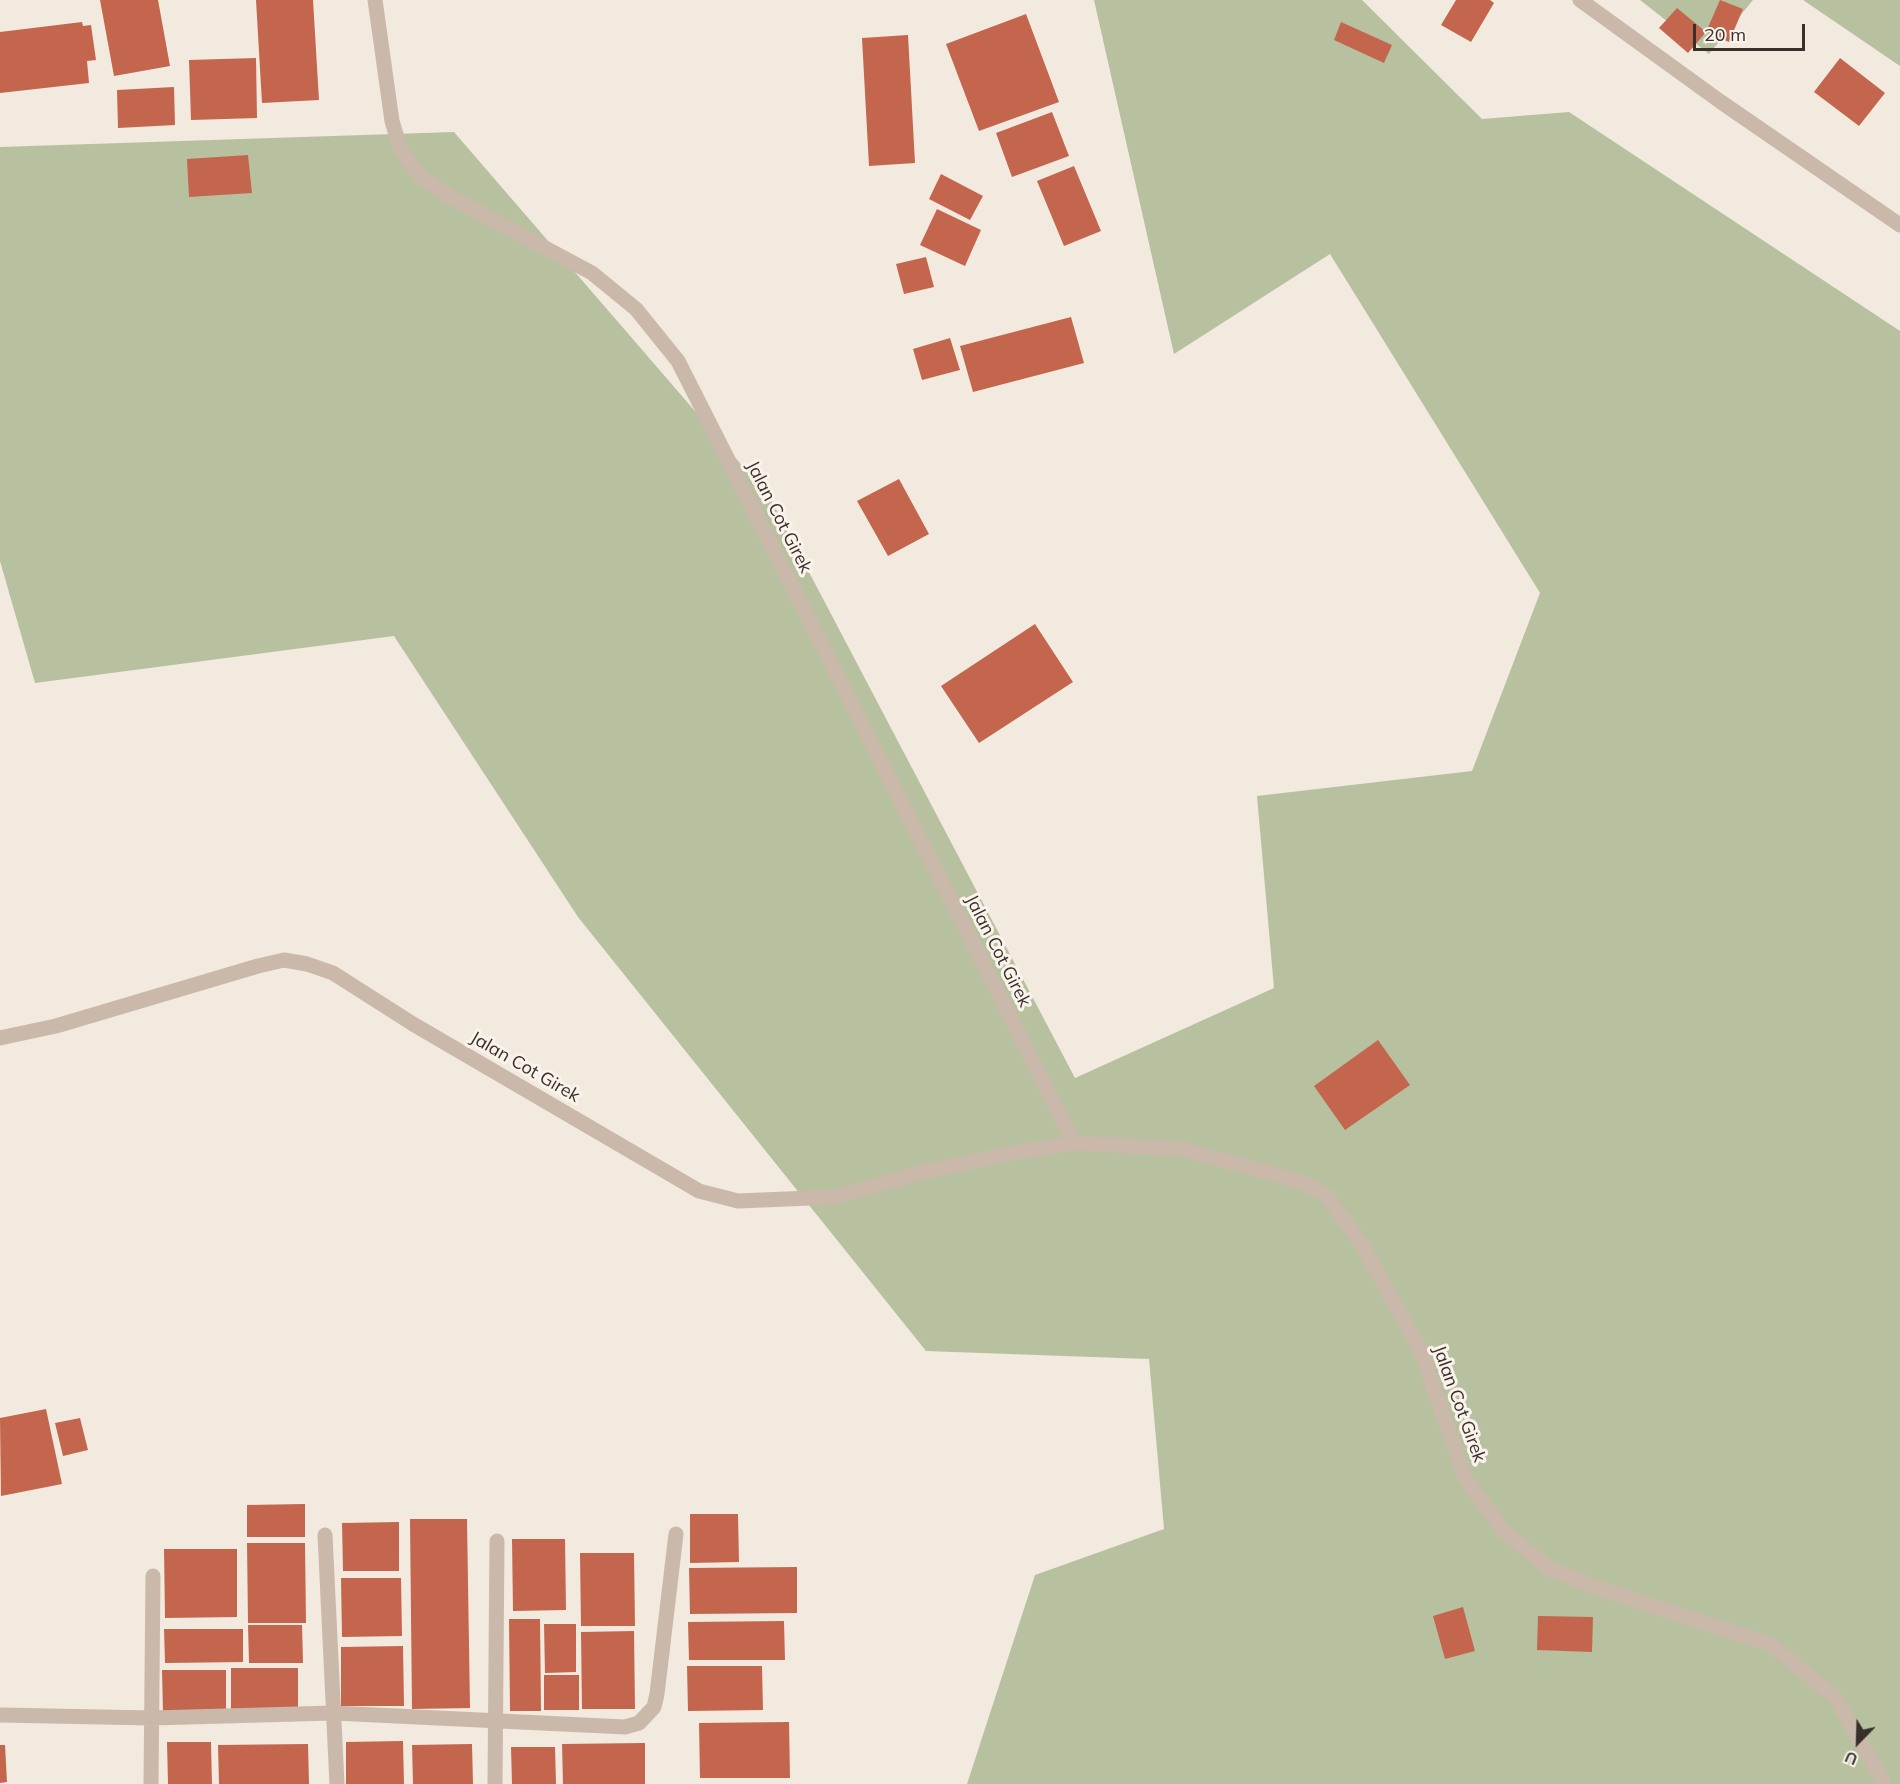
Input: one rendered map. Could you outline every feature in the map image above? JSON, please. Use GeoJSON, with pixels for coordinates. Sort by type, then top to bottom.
{"type":"FeatureCollection","features":[{"type":"Feature","properties":{"kind":"street","name":"Jalan Cot Girek"},"geometry":{"type":"LineString","coordinates":[[375,0],[392,121],[401,151],[422,177],[452,198],[592,273],[636,309],[678,361],[1074,1143]]}},
{"type":"Feature","properties":{"kind":"street"},"geometry":{"type":"LineString","coordinates":[[1580,0],[1721,102],[1900,225]]}},
{"type":"Feature","properties":{"kind":"street","name":"Jalan Cot Girek"},"geometry":{"type":"LineString","coordinates":[[0,1038],[56,1026],[284,960],[308,964],[333,973],[412,1024],[699,1191],[738,1201],[834,1197],[991,1157],[1074,1143],[1181,1149],[1304,1182],[1327,1196],[1362,1245],[1420,1349],[1465,1478],[1503,1530],[1548,1568],[1603,1590],[1770,1644],[1836,1698],[1882,1779],[1882,1784]]}},
{"type":"Feature","properties":{"kind":"street"},"geometry":{"type":"LineString","coordinates":[[0,1715],[152,1718],[334,1713],[625,1727],[639,1723],[648,1717],[654,1707],[676,1534]]}},
{"type":"Feature","properties":{"kind":"street"},"geometry":{"type":"LineString","coordinates":[[325,1535],[337,1784]]}},
{"type":"Feature","properties":{"kind":"street"},"geometry":{"type":"LineString","coordinates":[[495,1784],[497,1541]]}},
{"type":"Feature","properties":{"kind":"street"},"geometry":{"type":"LineString","coordinates":[[151,1784],[153,1576]]}},
{"type":"Feature","properties":{"kind":"green space"},"geometry":{"type":"Polygon","coordinates":[[[1094,0],[1362,0],[1482,119],[1569,112],[1900,331],[1900,1784],[967,1784],[1035,1575],[1164,1529],[1149,1359],[926,1351],[578,917],[394,636],[35,683],[0,561],[0,147],[454,132],[770,498],[1075,1078],[1274,988],[1257,796],[1472,771],[1540,593],[1330,254],[1174,354],[1094,0]]]}},
{"type":"Feature","properties":{"kind":"green space"},"geometry":{"type":"Polygon","coordinates":[[[1640,0],[1753,0],[1709,54],[1640,0]]]}},
{"type":"Feature","properties":{"kind":"green space"},"geometry":{"type":"Polygon","coordinates":[[[1803,0],[1900,0],[1900,66],[1803,0]]]}},
{"type":"Feature","properties":{"kind":"building"},"geometry":{"type":"Polygon","coordinates":[[[100,0],[158,0],[170,66],[114,76],[100,0]]]}},
{"type":"Feature","properties":{"kind":"building"},"geometry":{"type":"Polygon","coordinates":[[[256,0],[313,0],[319,100],[262,103],[256,0]]]}},
{"type":"Feature","properties":{"kind":"building"},"geometry":{"type":"Polygon","coordinates":[[[1456,0],[1490,0],[1494,3],[1471,42],[1441,25],[1456,0]]]}},
{"type":"Feature","properties":{"kind":"building"},"geometry":{"type":"Polygon","coordinates":[[[1720,0],[1743,9],[1729,42],[1706,32],[1720,0]]]}},
{"type":"Feature","properties":{"kind":"building"},"geometry":{"type":"Polygon","coordinates":[[[1677,8],[1706,32],[1688,53],[1659,28],[1677,8]]]}},
{"type":"Feature","properties":{"kind":"building"},"geometry":{"type":"Polygon","coordinates":[[[1026,14],[1059,102],[979,131],[946,44],[1026,14]]]}},
{"type":"Feature","properties":{"kind":"building"},"geometry":{"type":"Polygon","coordinates":[[[82,22],[83,26],[91,25],[96,60],[87,61],[89,83],[0,93],[0,32],[82,22]]]}},
{"type":"Feature","properties":{"kind":"building"},"geometry":{"type":"Polygon","coordinates":[[[1341,22],[1392,45],[1384,63],[1334,40],[1341,22]]]}},
{"type":"Feature","properties":{"kind":"building"},"geometry":{"type":"Polygon","coordinates":[[[908,35],[915,163],[869,166],[862,38],[908,35]]]}},
{"type":"Feature","properties":{"kind":"building"},"geometry":{"type":"Polygon","coordinates":[[[256,58],[257,118],[191,120],[189,60],[256,58]]]}},
{"type":"Feature","properties":{"kind":"building"},"geometry":{"type":"Polygon","coordinates":[[[1840,58],[1885,93],[1859,126],[1814,92],[1840,58]]]}},
{"type":"Feature","properties":{"kind":"building"},"geometry":{"type":"Polygon","coordinates":[[[174,87],[175,125],[118,128],[117,90],[174,87]]]}},
{"type":"Feature","properties":{"kind":"building"},"geometry":{"type":"Polygon","coordinates":[[[1052,112],[1069,156],[1012,177],[996,133],[1052,112]]]}},
{"type":"Feature","properties":{"kind":"building"},"geometry":{"type":"Polygon","coordinates":[[[248,155],[252,193],[189,197],[187,159],[248,155]]]}},
{"type":"Feature","properties":{"kind":"building"},"geometry":{"type":"Polygon","coordinates":[[[1074,166],[1101,231],[1064,246],[1037,181],[1074,166]]]}},
{"type":"Feature","properties":{"kind":"building"},"geometry":{"type":"Polygon","coordinates":[[[941,174],[983,196],[970,220],[929,199],[941,174]]]}},
{"type":"Feature","properties":{"kind":"building"},"geometry":{"type":"Polygon","coordinates":[[[937,209],[981,230],[965,266],[920,245],[937,209]]]}},
{"type":"Feature","properties":{"kind":"building"},"geometry":{"type":"Polygon","coordinates":[[[926,257],[934,287],[904,294],[896,264],[926,257]]]}},
{"type":"Feature","properties":{"kind":"building"},"geometry":{"type":"Polygon","coordinates":[[[1071,317],[1084,363],[973,392],[960,346],[1071,317]]]}},
{"type":"Feature","properties":{"kind":"building"},"geometry":{"type":"Polygon","coordinates":[[[950,338],[960,370],[922,380],[913,349],[950,338]]]}},
{"type":"Feature","properties":{"kind":"building"},"geometry":{"type":"Polygon","coordinates":[[[899,479],[929,534],[888,556],[857,501],[899,479]]]}},
{"type":"Feature","properties":{"kind":"building"},"geometry":{"type":"Polygon","coordinates":[[[1035,624],[1073,682],[979,743],[941,686],[1035,624]]]}},
{"type":"Feature","properties":{"kind":"building"},"geometry":{"type":"Polygon","coordinates":[[[1378,1040],[1410,1085],[1345,1130],[1314,1086],[1378,1040]]]}},
{"type":"Feature","properties":{"kind":"building"},"geometry":{"type":"Polygon","coordinates":[[[46,1409],[62,1484],[1,1496],[0,1418],[46,1409]]]}},
{"type":"Feature","properties":{"kind":"building"},"geometry":{"type":"Polygon","coordinates":[[[80,1418],[88,1450],[63,1456],[55,1423],[80,1418]]]}},
{"type":"Feature","properties":{"kind":"building"},"geometry":{"type":"Polygon","coordinates":[[[305,1504],[305,1537],[247,1537],[247,1505],[305,1504]]]}},
{"type":"Feature","properties":{"kind":"building"},"geometry":{"type":"Polygon","coordinates":[[[690,1514],[738,1514],[739,1562],[690,1563],[690,1514]]]}},
{"type":"Feature","properties":{"kind":"building"},"geometry":{"type":"Polygon","coordinates":[[[410,1519],[467,1519],[470,1708],[412,1709],[410,1519]]]}},
{"type":"Feature","properties":{"kind":"building"},"geometry":{"type":"Polygon","coordinates":[[[399,1522],[399,1571],[343,1571],[342,1523],[399,1522]]]}},
{"type":"Feature","properties":{"kind":"building"},"geometry":{"type":"Polygon","coordinates":[[[512,1539],[565,1539],[566,1610],[513,1611],[512,1539]]]}},
{"type":"Feature","properties":{"kind":"building"},"geometry":{"type":"Polygon","coordinates":[[[247,1543],[305,1543],[306,1623],[248,1623],[247,1543]]]}},
{"type":"Feature","properties":{"kind":"building"},"geometry":{"type":"Polygon","coordinates":[[[164,1549],[237,1549],[237,1617],[165,1618],[164,1549]]]}},
{"type":"Feature","properties":{"kind":"building"},"geometry":{"type":"Polygon","coordinates":[[[580,1553],[634,1553],[635,1626],[581,1626],[580,1553]]]}},
{"type":"Feature","properties":{"kind":"building"},"geometry":{"type":"Polygon","coordinates":[[[797,1567],[797,1613],[690,1614],[689,1568],[797,1567]]]}},
{"type":"Feature","properties":{"kind":"building"},"geometry":{"type":"Polygon","coordinates":[[[341,1578],[401,1578],[402,1636],[342,1637],[341,1578]]]}},
{"type":"Feature","properties":{"kind":"building"},"geometry":{"type":"Polygon","coordinates":[[[1463,1607],[1475,1651],[1445,1659],[1433,1616],[1463,1607]]]}},
{"type":"Feature","properties":{"kind":"building"},"geometry":{"type":"Polygon","coordinates":[[[1538,1616],[1593,1617],[1592,1652],[1537,1650],[1538,1616]]]}},
{"type":"Feature","properties":{"kind":"building"},"geometry":{"type":"Polygon","coordinates":[[[509,1619],[540,1619],[541,1711],[510,1711],[509,1619]]]}},
{"type":"Feature","properties":{"kind":"building"},"geometry":{"type":"Polygon","coordinates":[[[784,1621],[785,1660],[689,1660],[688,1622],[784,1621]]]}},
{"type":"Feature","properties":{"kind":"building"},"geometry":{"type":"Polygon","coordinates":[[[544,1624],[576,1624],[576,1672],[545,1673],[544,1624]]]}},
{"type":"Feature","properties":{"kind":"building"},"geometry":{"type":"Polygon","coordinates":[[[248,1625],[302,1625],[303,1663],[249,1663],[248,1625]]]}},
{"type":"Feature","properties":{"kind":"building"},"geometry":{"type":"Polygon","coordinates":[[[164,1629],[243,1629],[243,1662],[165,1663],[164,1629]]]}},
{"type":"Feature","properties":{"kind":"building"},"geometry":{"type":"Polygon","coordinates":[[[634,1631],[635,1709],[582,1709],[581,1632],[634,1631]]]}},
{"type":"Feature","properties":{"kind":"building"},"geometry":{"type":"Polygon","coordinates":[[[403,1646],[404,1706],[341,1706],[341,1647],[403,1646]]]}},
{"type":"Feature","properties":{"kind":"building"},"geometry":{"type":"Polygon","coordinates":[[[687,1666],[762,1666],[763,1710],[688,1711],[687,1666]]]}},
{"type":"Feature","properties":{"kind":"building"},"geometry":{"type":"Polygon","coordinates":[[[231,1668],[298,1668],[298,1710],[231,1711],[231,1668]]]}},
{"type":"Feature","properties":{"kind":"building"},"geometry":{"type":"Polygon","coordinates":[[[162,1670],[226,1670],[226,1712],[163,1713],[162,1670]]]}},
{"type":"Feature","properties":{"kind":"building"},"geometry":{"type":"Polygon","coordinates":[[[544,1675],[579,1675],[579,1710],[544,1710],[544,1675]]]}},
{"type":"Feature","properties":{"kind":"building"},"geometry":{"type":"Polygon","coordinates":[[[789,1722],[790,1778],[700,1778],[699,1723],[789,1722]]]}},
{"type":"Feature","properties":{"kind":"building"},"geometry":{"type":"Polygon","coordinates":[[[403,1741],[404,1784],[346,1784],[346,1742],[403,1741]]]}},
{"type":"Feature","properties":{"kind":"building"},"geometry":{"type":"Polygon","coordinates":[[[167,1742],[211,1742],[212,1784],[168,1784],[167,1742]]]}},
{"type":"Feature","properties":{"kind":"building"},"geometry":{"type":"Polygon","coordinates":[[[645,1743],[645,1784],[563,1784],[562,1744],[645,1743]]]}},
{"type":"Feature","properties":{"kind":"building"},"geometry":{"type":"Polygon","coordinates":[[[308,1744],[309,1784],[219,1784],[218,1745],[308,1744]]]}},
{"type":"Feature","properties":{"kind":"building"},"geometry":{"type":"Polygon","coordinates":[[[472,1744],[473,1784],[413,1784],[412,1745],[472,1744]]]}},
{"type":"Feature","properties":{"kind":"building"},"geometry":{"type":"Polygon","coordinates":[[[0,1745],[5,1745],[7,1782],[0,1783],[0,1745]]]}},
{"type":"Feature","properties":{"kind":"building"},"geometry":{"type":"Polygon","coordinates":[[[511,1747],[555,1747],[556,1784],[512,1784],[511,1747]]]}}]}
